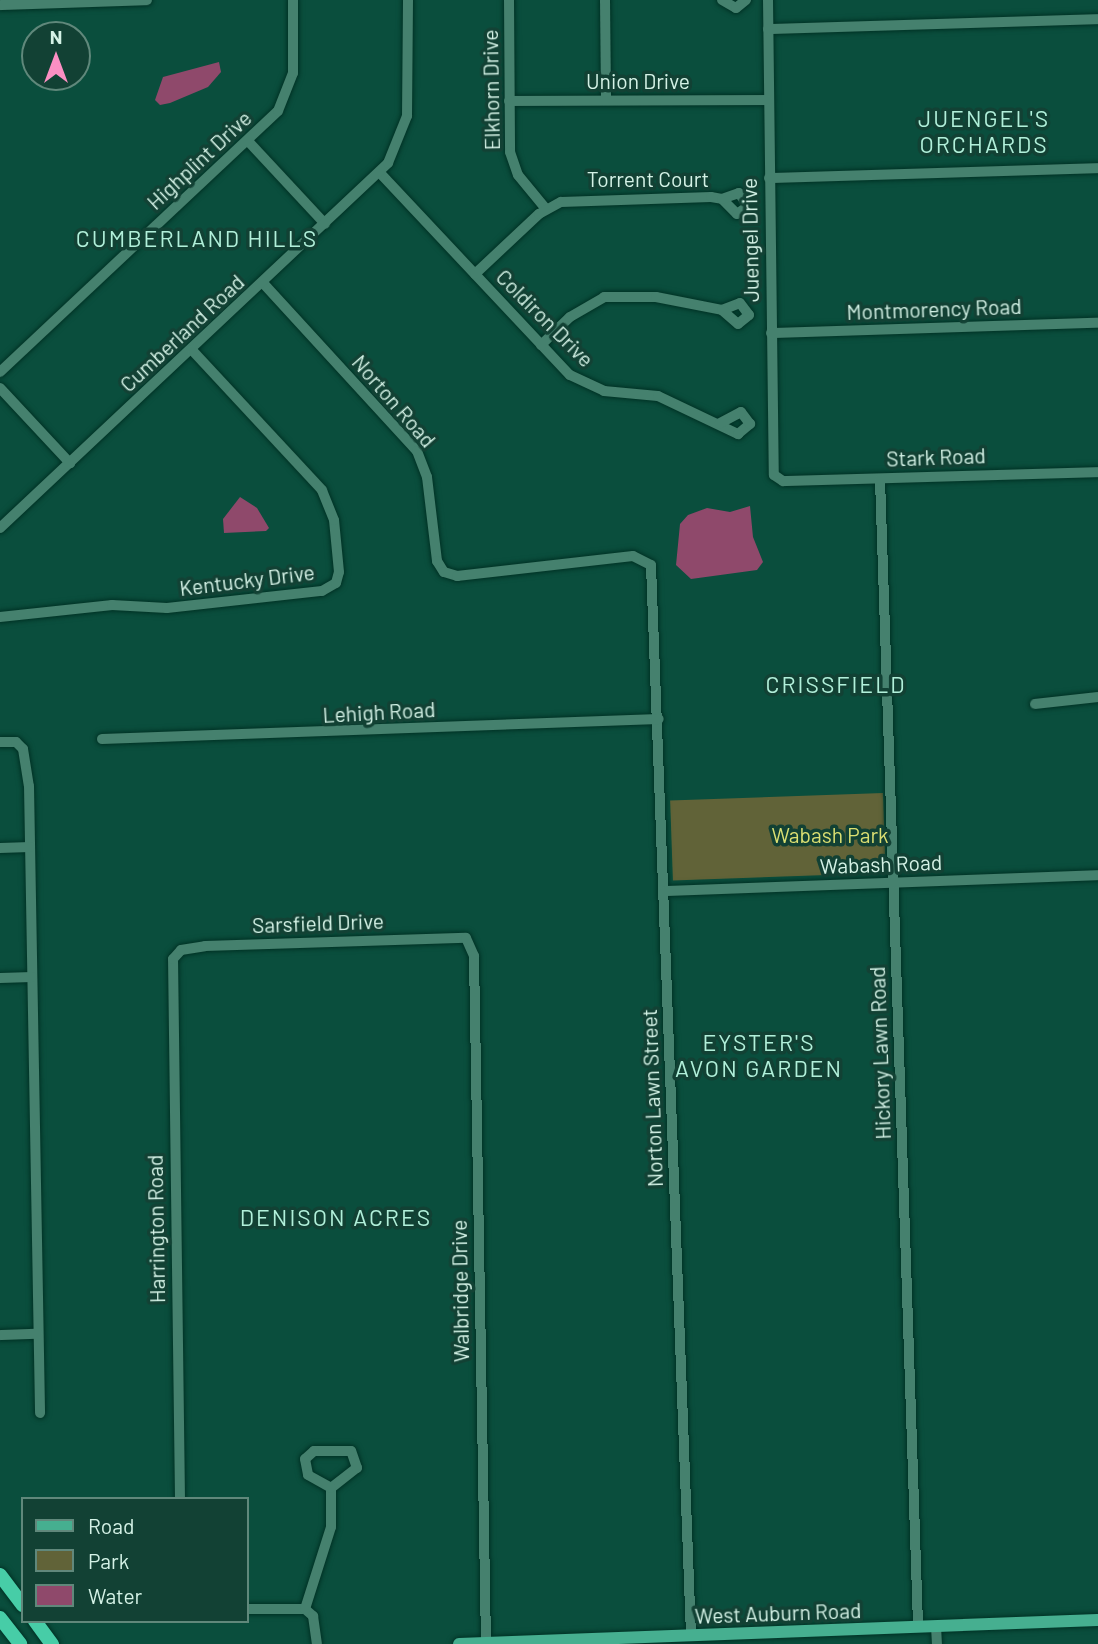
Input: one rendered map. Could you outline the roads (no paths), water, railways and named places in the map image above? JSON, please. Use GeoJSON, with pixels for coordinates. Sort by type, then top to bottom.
{"type":"FeatureCollection","features":[{"type":"Feature","properties":{"kind":"highway"},"geometry":{"type":"LineString","coordinates":[[0,1575],[21,1602]]}},
{"type":"Feature","properties":{"kind":"highway"},"geometry":{"type":"LineString","coordinates":[[0,1618],[20,1644]]}},
{"type":"Feature","properties":{"kind":"highway"},"geometry":{"type":"LineString","coordinates":[[36,1623],[52,1644]]}},
{"type":"Feature","properties":{"kind":"main road","name":"West Auburn Road"},"geometry":{"type":"LineString","coordinates":[[458,1644],[633,1641],[691,1636],[1098,1620]]}},
{"type":"Feature","properties":{"kind":"street"},"geometry":{"type":"LineString","coordinates":[[0,5],[147,0]]}},
{"type":"Feature","properties":{"kind":"street","name":"Highplint Drive"},"geometry":{"type":"LineString","coordinates":[[0,372],[278,111],[292,83],[293,0]]}},
{"type":"Feature","properties":{"kind":"street","name":"Cumberland Road"},"geometry":{"type":"LineString","coordinates":[[0,528],[380,173],[399,144],[407,116],[408,0]]}},
{"type":"Feature","properties":{"kind":"street","name":"Elkhorn Drive"},"geometry":{"type":"LineString","coordinates":[[509,0],[509,101],[514,168],[546,209]]}},
{"type":"Feature","properties":{"kind":"street"},"geometry":{"type":"LineString","coordinates":[[605,0],[606,100]]}},
{"type":"Feature","properties":{"kind":"street"},"geometry":{"type":"LineString","coordinates":[[722,0],[736,8],[746,0]]}},
{"type":"Feature","properties":{"kind":"street","name":"Juengel Drive"},"geometry":{"type":"LineString","coordinates":[[768,0],[771,333],[776,478]]}},
{"type":"Feature","properties":{"kind":"street"},"geometry":{"type":"LineString","coordinates":[[768,29],[1098,19]]}},
{"type":"Feature","properties":{"kind":"street","name":"Union Drive"},"geometry":{"type":"LineString","coordinates":[[509,101],[768,100]]}},
{"type":"Feature","properties":{"kind":"street"},"geometry":{"type":"LineString","coordinates":[[248,141],[325,224]]}},
{"type":"Feature","properties":{"kind":"street"},"geometry":{"type":"LineString","coordinates":[[769,178],[1098,168]]}},
{"type":"Feature","properties":{"kind":"street","name":"Coldiron Drive"},"geometry":{"type":"LineString","coordinates":[[380,173],[570,375],[588,386],[658,396],[698,418],[720,423]]}},
{"type":"Feature","properties":{"kind":"street","name":"Torrent Court"},"geometry":{"type":"LineString","coordinates":[[475,274],[546,209],[583,198],[722,199]]}},
{"type":"Feature","properties":{"kind":"street","name":"Norton Road"},"geometry":{"type":"LineString","coordinates":[[263,284],[417,452],[427,477],[437,561],[444,572],[457,576],[633,556],[647,560]]}},
{"type":"Feature","properties":{"kind":"street"},"geometry":{"type":"LineString","coordinates":[[541,345],[570,317],[604,297],[656,297],[722,310]]}},
{"type":"Feature","properties":{"kind":"street","name":"Montmorency Road"},"geometry":{"type":"LineString","coordinates":[[771,333],[1098,323]]}},
{"type":"Feature","properties":{"kind":"street","name":"Kentucky Drive"},"geometry":{"type":"LineString","coordinates":[[0,617],[112,605],[167,608],[322,592],[336,583],[339,572],[334,520],[322,490],[192,350]]}},
{"type":"Feature","properties":{"kind":"street"},"geometry":{"type":"LineString","coordinates":[[0,388],[70,463]]}},
{"type":"Feature","properties":{"kind":"street","name":"Stark Road"},"geometry":{"type":"LineString","coordinates":[[776,478],[880,479],[1098,472]]}},
{"type":"Feature","properties":{"kind":"street","name":"Hickory Lawn Road"},"geometry":{"type":"LineString","coordinates":[[880,479],[918,1626]]}},
{"type":"Feature","properties":{"kind":"street","name":"Norton Lawn Street"},"geometry":{"type":"LineString","coordinates":[[647,560],[652,570],[659,719],[691,1636]]}},
{"type":"Feature","properties":{"kind":"street"},"geometry":{"type":"LineString","coordinates":[[1035,705],[1098,697]]}},
{"type":"Feature","properties":{"kind":"street","name":"Lehigh Road"},"geometry":{"type":"LineString","coordinates":[[102,739],[659,719]]}},
{"type":"Feature","properties":{"kind":"street"},"geometry":{"type":"LineString","coordinates":[[0,742],[20,745],[29,786],[40,1413]]}},
{"type":"Feature","properties":{"kind":"street"},"geometry":{"type":"LineString","coordinates":[[0,848],[30,847]]}},
{"type":"Feature","properties":{"kind":"street","name":"Wabash Road"},"geometry":{"type":"LineString","coordinates":[[665,891],[1098,875]]}},
{"type":"Feature","properties":{"kind":"street","name":"Sarsfield Drive"},"geometry":{"type":"LineString","coordinates":[[173,959],[181,950],[205,946],[469,940]]}},
{"type":"Feature","properties":{"kind":"street","name":"Walbridge Drive"},"geometry":{"type":"LineString","coordinates":[[469,940],[474,956],[486,1643]]}},
{"type":"Feature","properties":{"kind":"street","name":"Harrington Road"},"geometry":{"type":"LineString","coordinates":[[173,959],[180,1497]]}},
{"type":"Feature","properties":{"kind":"street"},"geometry":{"type":"LineString","coordinates":[[0,978],[32,977]]}},
{"type":"Feature","properties":{"kind":"street"},"geometry":{"type":"LineString","coordinates":[[0,1335],[38,1334]]}},
{"type":"Feature","properties":{"kind":"street"},"geometry":{"type":"LineString","coordinates":[[314,1451],[351,1451],[358,1463],[356,1472],[331,1488],[308,1475],[305,1459],[314,1451]]}},
{"type":"Feature","properties":{"kind":"street"},"geometry":{"type":"LineString","coordinates":[[305,1609],[331,1527],[331,1488]]}},
{"type":"Feature","properties":{"kind":"street"},"geometry":{"type":"LineString","coordinates":[[248,1609],[305,1609],[313,1616],[317,1644]]}},
{"type":"Feature","properties":{"kind":"street"},"geometry":{"type":"LineString","coordinates":[[936,1626],[937,1644]]}},
{"type":"Feature","properties":{"kind":"water"},"geometry":{"type":"Polygon","coordinates":[[[219,62],[221,72],[208,87],[170,103],[160,105],[155,100],[163,77],[219,62]]]}},
{"type":"Feature","properties":{"kind":"water"},"geometry":{"type":"Polygon","coordinates":[[[240,497],[257,508],[269,528],[266,531],[224,533],[223,519],[240,497]]]}},
{"type":"Feature","properties":{"kind":"water"},"geometry":{"type":"Polygon","coordinates":[[[750,506],[753,537],[763,562],[757,570],[691,579],[676,565],[680,524],[688,515],[707,508],[730,512],[750,506]]]}},
{"type":"Feature","properties":{"kind":"district","name":"JUENGEL'S ORCHARDS"},"geometry":{"type":"Point","coordinates":[984,131]}},
{"type":"Feature","properties":{"kind":"district","name":"CUMBERLAND HILLS"},"geometry":{"type":"Point","coordinates":[197,238]}},
{"type":"Feature","properties":{"kind":"district","name":"CRISSFIELD"},"geometry":{"type":"Point","coordinates":[836,684]}},
{"type":"Feature","properties":{"kind":"district","name":"EYSTER'S AVON GARDEN"},"geometry":{"type":"Point","coordinates":[759,1055]}},
{"type":"Feature","properties":{"kind":"district","name":"DENISON ACRES"},"geometry":{"type":"Point","coordinates":[336,1217]}},
{"type":"Feature","properties":{"kind":"park label","name":"Wabash Park"},"geometry":{"type":"Point","coordinates":[830,835]}}]}
